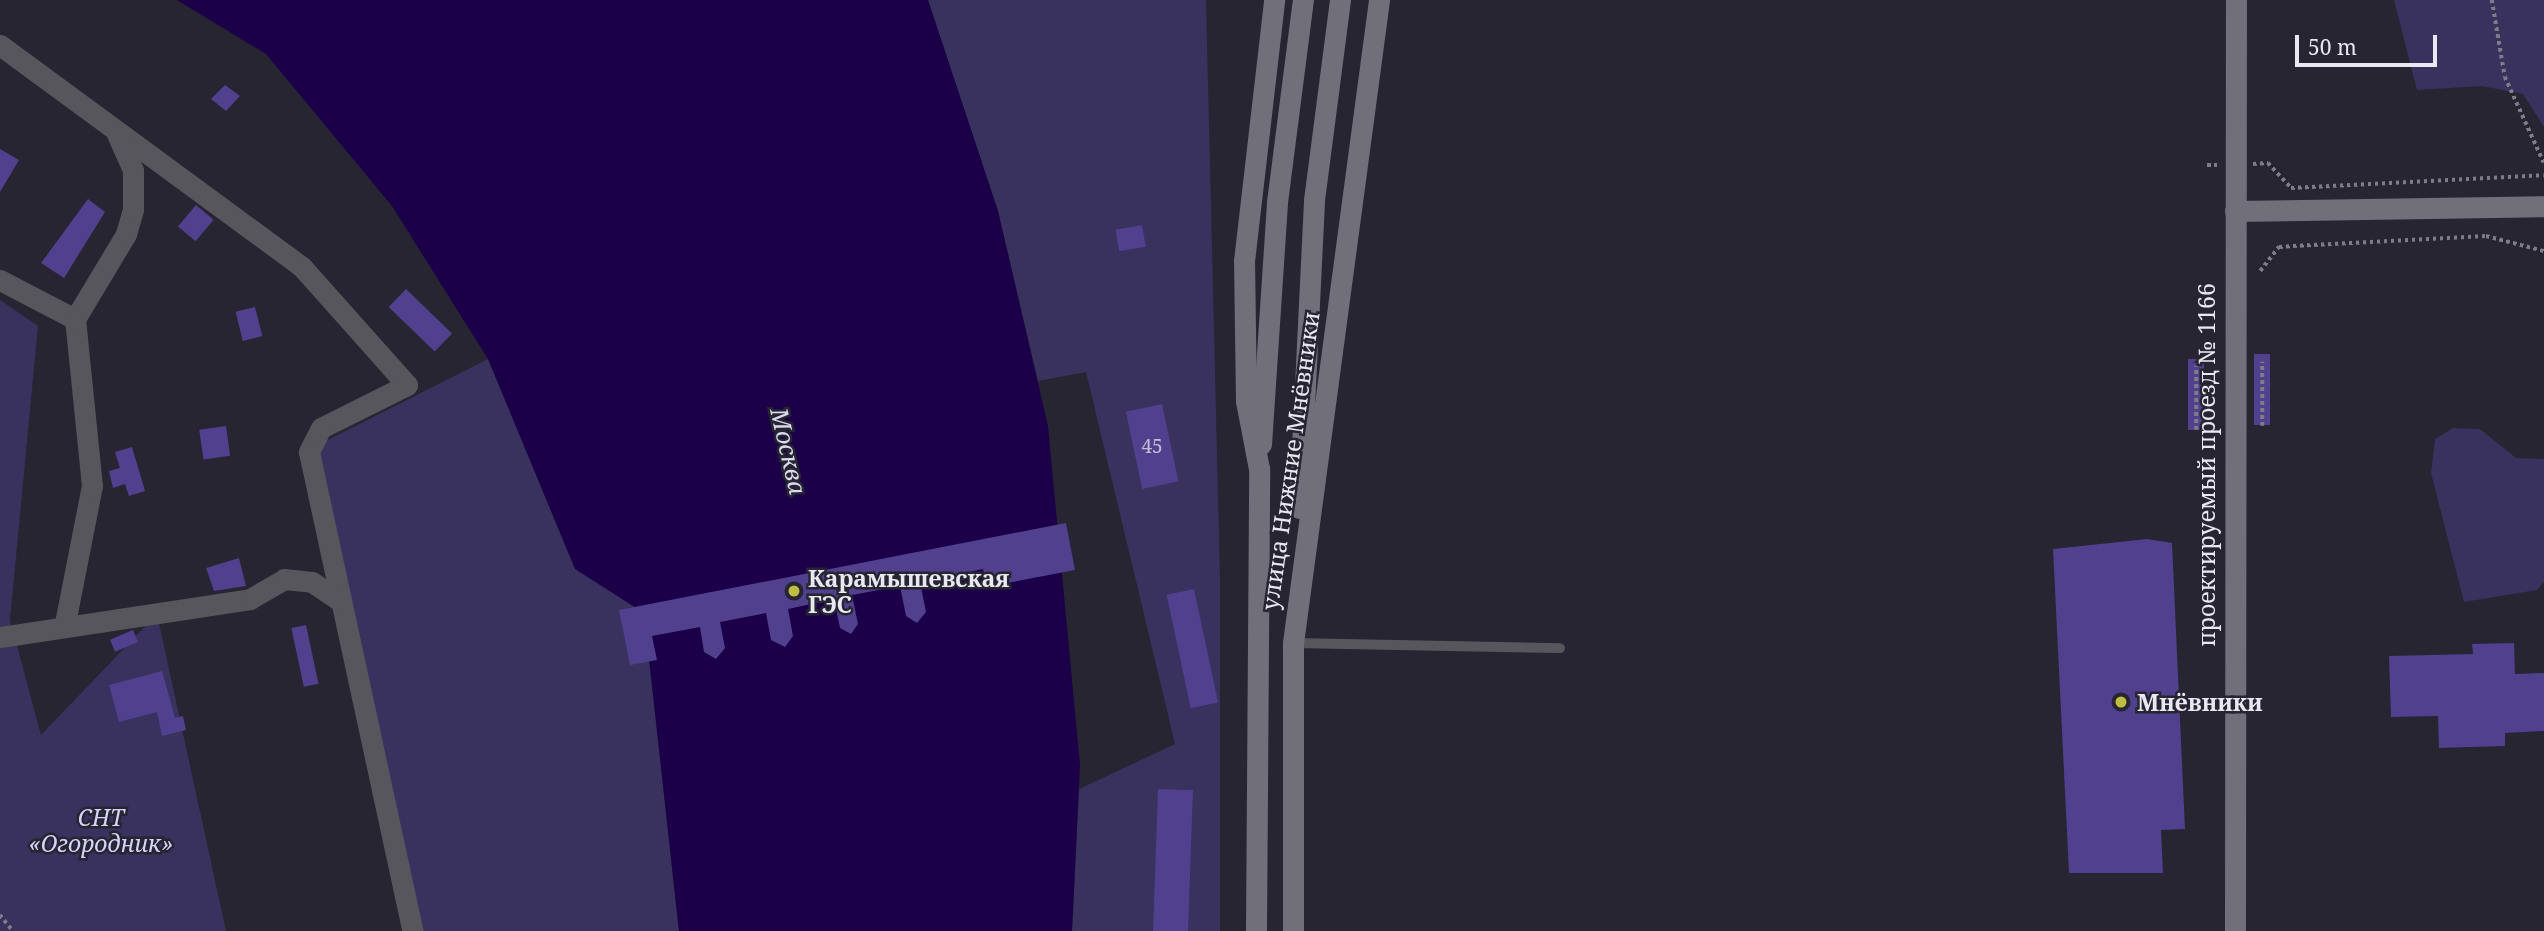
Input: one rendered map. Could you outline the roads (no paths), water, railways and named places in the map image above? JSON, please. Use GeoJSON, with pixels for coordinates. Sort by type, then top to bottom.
{"type":"FeatureCollection","features":[{"type":"Feature","properties":{"kind":"main road","name":"улица Нижние Мнёвники"},"geometry":{"type":"LineString","coordinates":[[1256,931],[1259,470],[1246,401],[1244,261],[1274,0]]}},
{"type":"Feature","properties":{"kind":"main road"},"geometry":{"type":"LineString","coordinates":[[1259,470],[1277,202],[1304,0]]}},
{"type":"Feature","properties":{"kind":"main road"},"geometry":{"type":"LineString","coordinates":[[1297,601],[1314,200],[1340,0]]}},
{"type":"Feature","properties":{"kind":"main road","name":"улица Нижние Мнёвники"},"geometry":{"type":"LineString","coordinates":[[1293,931],[1293,643],[1379,0]]}},
{"type":"Feature","properties":{"kind":"main road","name":"проектируемый проезд № 1166"},"geometry":{"type":"LineString","coordinates":[[2235,931],[2236,0]]}},
{"type":"Feature","properties":{"kind":"main road"},"geometry":{"type":"LineString","coordinates":[[2235,211],[2543,206]]}},
{"type":"Feature","properties":{"kind":"street"},"geometry":{"type":"LineString","coordinates":[[0,45],[302,267],[408,385],[321,428],[311,441],[339,600],[413,931]]}},
{"type":"Feature","properties":{"kind":"street"},"geometry":{"type":"LineString","coordinates":[[65,623],[92,486],[75,319],[126,234],[133,209],[133,170],[111,127]]}},
{"type":"Feature","properties":{"kind":"street"},"geometry":{"type":"LineString","coordinates":[[0,279],[75,319]]}},
{"type":"Feature","properties":{"kind":"street"},"geometry":{"type":"LineString","coordinates":[[0,637],[65,623],[250,600],[284,579],[312,582],[339,600]]}},
{"type":"Feature","properties":{"kind":"lane"},"geometry":{"type":"LineString","coordinates":[[1293,643],[1560,648]]}},
{"type":"Feature","properties":{"kind":"water","name":"Москва"},"geometry":{"type":"Polygon","coordinates":[[[177,0],[928,0],[998,211],[1048,426],[1080,765],[1072,931],[679,931],[644,613],[575,569],[488,359],[392,206],[266,54],[177,0]]]}},
{"type":"Feature","properties":{"kind":"place","name":"Карамышевская ГЭС"},"geometry":{"type":"Point","coordinates":[794,591]}},
{"type":"Feature","properties":{"kind":"place","name":"Мнёвники"},"geometry":{"type":"Point","coordinates":[2121,702]}},
{"type":"Feature","properties":{"kind":"park label","name":"СНТ «Огородник»"},"geometry":{"type":"Point","coordinates":[101,830]}}]}
